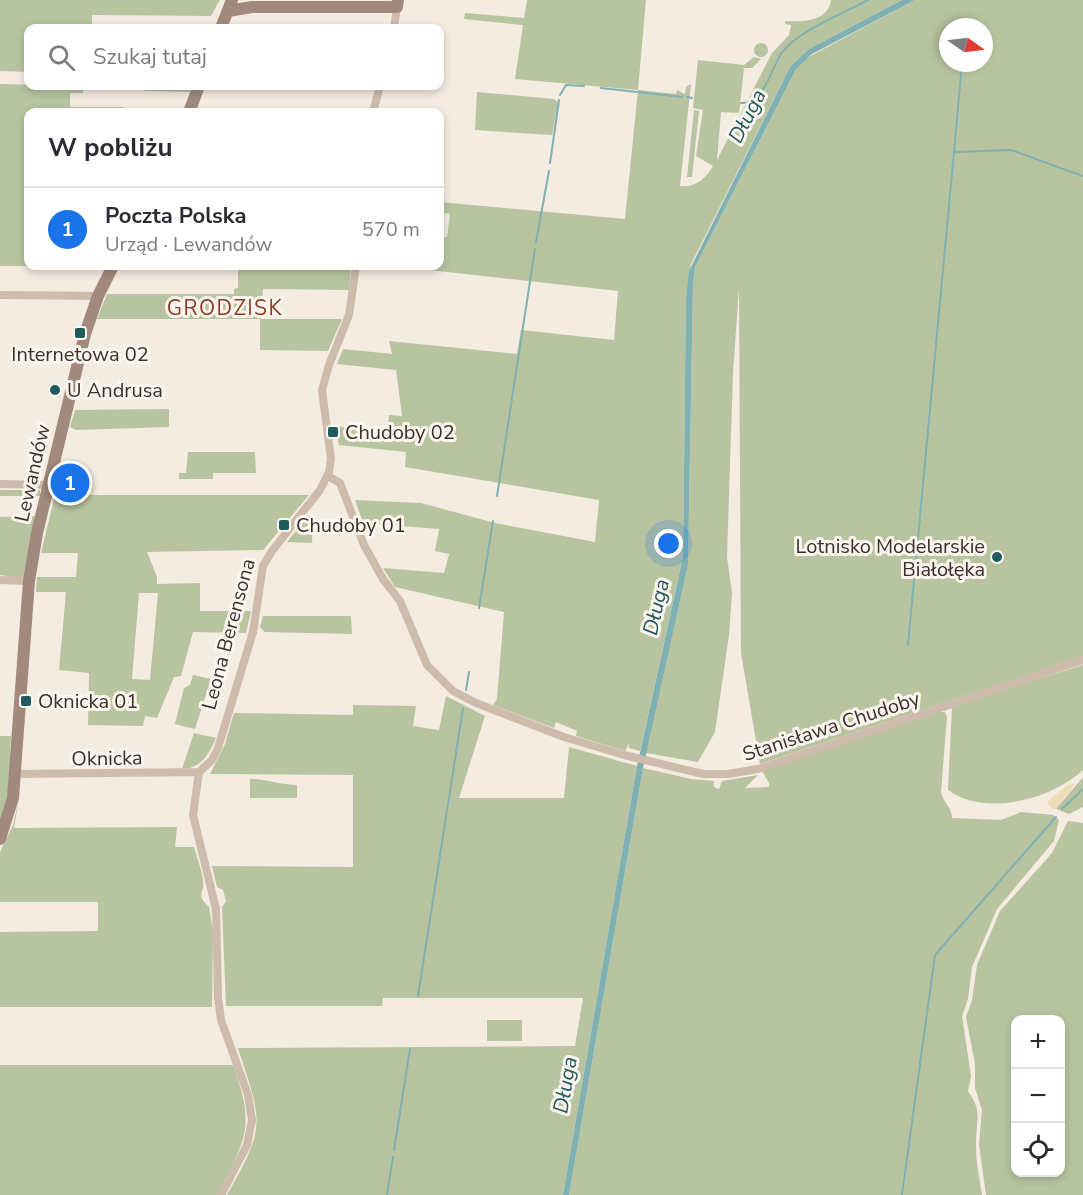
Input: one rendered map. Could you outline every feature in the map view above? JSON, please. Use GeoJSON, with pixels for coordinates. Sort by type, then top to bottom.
{"type":"FeatureCollection","features":[{"type":"Feature","properties":{"kind":"street"},"geometry":{"type":"LineString","coordinates":[[223,24],[230,6],[398,3],[395,24]]}},
{"type":"Feature","properties":{"kind":"street"},"geometry":{"type":"LineString","coordinates":[[191,108],[197,90]]}},
{"type":"Feature","properties":{"kind":"street"},"geometry":{"type":"LineString","coordinates":[[374,108],[379,90]]}},
{"type":"Feature","properties":{"kind":"street","name":"Lewandów"},"geometry":{"type":"LineString","coordinates":[[0,839],[11,810],[29,581],[85,334],[98,296],[111,270]]}},
{"type":"Feature","properties":{"kind":"street"},"geometry":{"type":"LineString","coordinates":[[328,476],[331,459],[322,390],[329,365],[349,315],[355,270]]}},
{"type":"Feature","properties":{"kind":"street"},"geometry":{"type":"LineString","coordinates":[[0,295],[98,296]]}},
{"type":"Feature","properties":{"kind":"street","name":"Stanisława Chudoby"},"geometry":{"type":"LineString","coordinates":[[328,476],[340,483],[368,551],[383,579],[400,601],[427,665],[445,685],[485,706],[580,743],[624,756],[703,774],[728,774],[754,770],[1083,660]]}},
{"type":"Feature","properties":{"kind":"street","name":"Leona Berensona"},"geometry":{"type":"LineString","coordinates":[[199,772],[212,760],[218,748],[253,632],[263,566],[328,476]]}},
{"type":"Feature","properties":{"kind":"street"},"geometry":{"type":"LineString","coordinates":[[0,484],[49,485]]}},
{"type":"Feature","properties":{"kind":"street"},"geometry":{"type":"LineString","coordinates":[[0,580],[29,581]]}},
{"type":"Feature","properties":{"kind":"street"},"geometry":{"type":"LineString","coordinates":[[199,772],[193,814],[216,909],[218,1002],[252,1114],[247,1145],[221,1195]]}},
{"type":"Feature","properties":{"kind":"street","name":"Oknicka"},"geometry":{"type":"LineString","coordinates":[[15,774],[199,772]]}},
{"type":"Feature","properties":{"kind":"green space"},"geometry":{"type":"Polygon","coordinates":[[[0,0],[220,0],[211,16],[92,15],[92,24],[24,24],[24,72],[0,71],[0,0]]]}},
{"type":"Feature","properties":{"kind":"green space"},"geometry":{"type":"Polygon","coordinates":[[[527,0],[646,0],[638,90],[515,79],[523,25],[464,19],[465,13],[524,18],[527,0]]]}},
{"type":"Feature","properties":{"kind":"green space"},"geometry":{"type":"Polygon","coordinates":[[[831,0],[902,0],[809,49],[790,67],[691,264],[686,298],[683,557],[640,751],[629,748],[629,744],[625,751],[576,736],[577,731],[556,722],[554,728],[493,705],[497,699],[504,612],[395,587],[383,568],[444,573],[449,554],[435,551],[439,529],[363,523],[355,500],[421,503],[495,523],[595,542],[599,500],[405,467],[406,452],[339,445],[335,426],[387,432],[389,415],[402,416],[396,370],[337,364],[343,349],[392,354],[389,341],[517,354],[521,330],[614,340],[618,291],[429,270],[444,270],[444,237],[447,237],[450,214],[444,213],[444,202],[625,219],[638,90],[676,94],[677,90],[685,94],[686,87],[691,84],[680,186],[690,186],[703,179],[713,166],[696,156],[703,110],[693,108],[698,60],[744,65],[754,57],[761,59],[752,68],[744,68],[739,113],[721,112],[717,160],[772,53],[789,35],[791,25],[785,24],[785,21],[806,21],[820,17],[829,7],[831,0]]]}},
{"type":"Feature","properties":{"kind":"green space"},"geometry":{"type":"Polygon","coordinates":[[[915,0],[1083,0],[1083,656],[760,764],[741,653],[739,288],[733,373],[727,557],[732,593],[729,635],[715,732],[698,762],[646,753],[688,565],[695,267],[796,69],[803,60],[915,0]]]}},
{"type":"Feature","properties":{"kind":"green space"},"geometry":{"type":"Polygon","coordinates":[[[761,43],[766,45],[768,50],[766,55],[761,57],[756,55],[754,50],[756,45],[761,43]]]}},
{"type":"Feature","properties":{"kind":"green space"},"geometry":{"type":"Polygon","coordinates":[[[0,84],[24,85],[24,90],[83,90],[83,93],[70,93],[70,107],[123,107],[24,108],[24,266],[0,266],[0,84]]]}},
{"type":"Feature","properties":{"kind":"green space"},"geometry":{"type":"Polygon","coordinates":[[[144,90],[191,90],[190,92],[144,90]]]}},
{"type":"Feature","properties":{"kind":"green space"},"geometry":{"type":"Polygon","coordinates":[[[477,92],[554,99],[558,102],[552,135],[475,130],[477,92]]]}},
{"type":"Feature","properties":{"kind":"green space"},"geometry":{"type":"Polygon","coordinates":[[[694,110],[699,111],[692,177],[687,177],[694,110]]]}},
{"type":"Feature","properties":{"kind":"green space"},"geometry":{"type":"Polygon","coordinates":[[[238,270],[351,270],[349,290],[263,289],[261,319],[342,319],[328,351],[260,350],[260,319],[97,319],[107,294],[234,294],[234,289],[238,288],[238,270]]]}},
{"type":"Feature","properties":{"kind":"green space"},"geometry":{"type":"Polygon","coordinates":[[[169,409],[169,427],[76,430],[70,427],[75,410],[169,409]]]}},
{"type":"Feature","properties":{"kind":"green space"},"geometry":{"type":"Polygon","coordinates":[[[188,452],[255,452],[256,473],[213,473],[213,479],[179,479],[179,473],[186,473],[188,452]]]}},
{"type":"Feature","properties":{"kind":"green space"},"geometry":{"type":"Polygon","coordinates":[[[0,490],[40,490],[40,496],[0,496],[0,490]]]}},
{"type":"Feature","properties":{"kind":"green space"},"geometry":{"type":"Polygon","coordinates":[[[55,495],[309,495],[263,550],[147,552],[157,577],[157,584],[200,583],[200,611],[251,611],[246,633],[193,632],[181,676],[174,677],[157,718],[145,716],[143,726],[88,725],[89,673],[59,670],[66,592],[36,592],[37,577],[76,577],[78,553],[41,553],[55,495]],[[139,593],[132,679],[150,680],[158,593],[139,593]]]}},
{"type":"Feature","properties":{"kind":"green space"},"geometry":{"type":"Polygon","coordinates":[[[309,515],[313,516],[312,543],[287,542],[309,515]]]}},
{"type":"Feature","properties":{"kind":"green space"},"geometry":{"type":"Polygon","coordinates":[[[35,516],[24,579],[0,575],[0,517],[35,516]]]}},
{"type":"Feature","properties":{"kind":"green space"},"geometry":{"type":"Polygon","coordinates":[[[263,616],[351,616],[352,634],[265,632],[260,627],[263,616]]]}},
{"type":"Feature","properties":{"kind":"green space"},"geometry":{"type":"Polygon","coordinates":[[[1083,665],[1083,770],[1054,790],[1017,801],[980,802],[963,798],[948,790],[952,706],[1083,665]]]}},
{"type":"Feature","properties":{"kind":"green space"},"geometry":{"type":"Polygon","coordinates":[[[193,675],[211,679],[195,729],[175,724],[184,688],[190,685],[193,675]]]}},
{"type":"Feature","properties":{"kind":"green space"},"geometry":{"type":"Polygon","coordinates":[[[446,696],[485,716],[459,798],[564,798],[569,747],[637,766],[563,1195],[227,1195],[249,1153],[257,1123],[252,1092],[238,1048],[575,1046],[583,998],[383,998],[382,1006],[226,1006],[222,907],[226,901],[223,890],[217,887],[212,866],[353,867],[353,775],[210,774],[225,744],[234,713],[353,715],[353,705],[416,706],[413,726],[439,730],[446,696]]]}},
{"type":"Feature","properties":{"kind":"green space"},"geometry":{"type":"Polygon","coordinates":[[[945,712],[947,717],[941,792],[951,811],[952,818],[1001,820],[1021,812],[1053,815],[1059,820],[1054,841],[997,909],[972,967],[968,999],[962,1016],[971,1076],[968,1091],[976,1105],[978,1118],[976,1154],[982,1195],[569,1195],[643,768],[691,779],[714,781],[714,787],[719,789],[722,781],[758,775],[745,788],[769,787],[762,771],[945,712]]]}},
{"type":"Feature","properties":{"kind":"green space"},"geometry":{"type":"Polygon","coordinates":[[[194,733],[216,738],[200,763],[182,769],[194,733]]]}},
{"type":"Feature","properties":{"kind":"green space"},"geometry":{"type":"Polygon","coordinates":[[[0,736],[11,736],[8,797],[0,827],[0,736]]]}},
{"type":"Feature","properties":{"kind":"green space"},"geometry":{"type":"Polygon","coordinates":[[[1083,777],[1083,807],[1069,814],[1056,809],[1083,777]]]}},
{"type":"Feature","properties":{"kind":"green space"},"geometry":{"type":"Polygon","coordinates":[[[250,779],[297,785],[297,798],[250,798],[250,779]]]}},
{"type":"Feature","properties":{"kind":"green space"},"geometry":{"type":"Polygon","coordinates":[[[19,799],[14,828],[177,827],[175,847],[194,847],[201,868],[203,885],[201,896],[209,907],[213,932],[212,1007],[0,1007],[0,932],[98,931],[98,902],[0,902],[0,852],[13,825],[19,799]]]}},
{"type":"Feature","properties":{"kind":"green space"},"geometry":{"type":"Polygon","coordinates":[[[1068,821],[1083,823],[1083,1195],[986,1195],[979,1145],[982,1110],[975,1088],[975,1064],[966,1017],[972,1000],[977,965],[1000,911],[1052,853],[1068,821]]]}},
{"type":"Feature","properties":{"kind":"green space"},"geometry":{"type":"Polygon","coordinates":[[[487,1020],[522,1020],[522,1041],[487,1041],[487,1020]]]}},
{"type":"Feature","properties":{"kind":"green space"},"geometry":{"type":"Polygon","coordinates":[[[0,1065],[233,1065],[244,1104],[245,1132],[235,1160],[217,1195],[0,1195],[0,1065]]]}},
{"type":"Feature","properties":{"kind":"sand"},"geometry":{"type":"Polygon","coordinates":[[[1076,783],[1056,809],[1052,809],[1047,802],[1067,785],[1076,783]]]}},
{"type":"Feature","properties":{"kind":"water"},"geometry":{"type":"Polygon","coordinates":[[[902,0],[915,0],[812,54],[796,69],[695,267],[688,565],[643,768],[569,1195],[563,1195],[637,766],[683,557],[686,298],[689,271],[790,67],[809,49],[902,0]]]}},
{"type":"Feature","properties":{"kind":"waterway","name":"Długa"},"geometry":{"type":"LineString","coordinates":[[741,103],[749,102],[762,91],[783,51],[790,44],[822,23],[868,0]]}},
{"type":"Feature","properties":{"kind":"waterway"},"geometry":{"type":"LineString","coordinates":[[961,72],[954,152],[1011,150],[1083,176]]}},
{"type":"Feature","properties":{"kind":"waterway"},"geometry":{"type":"LineString","coordinates":[[560,95],[566,85],[584,86]]}},
{"type":"Feature","properties":{"kind":"waterway"},"geometry":{"type":"LineString","coordinates":[[601,88],[682,97]]}},
{"type":"Feature","properties":{"kind":"waterway"},"geometry":{"type":"LineString","coordinates":[[687,97],[692,98]]}},
{"type":"Feature","properties":{"kind":"waterway"},"geometry":{"type":"LineString","coordinates":[[550,163],[559,100]]}},
{"type":"Feature","properties":{"kind":"waterway"},"geometry":{"type":"LineString","coordinates":[[908,645],[954,152]]}},
{"type":"Feature","properties":{"kind":"waterway"},"geometry":{"type":"LineString","coordinates":[[536,242],[549,171]]}},
{"type":"Feature","properties":{"kind":"waterway"},"geometry":{"type":"LineString","coordinates":[[497,496],[535,249]]}},
{"type":"Feature","properties":{"kind":"waterway"},"geometry":{"type":"LineString","coordinates":[[479,608],[493,521]]}},
{"type":"Feature","properties":{"kind":"waterway"},"geometry":{"type":"LineString","coordinates":[[466,690],[469,672]]}},
{"type":"Feature","properties":{"kind":"waterway"},"geometry":{"type":"LineString","coordinates":[[418,996],[463,708]]}},
{"type":"Feature","properties":{"kind":"waterway"},"geometry":{"type":"LineString","coordinates":[[1062,809],[1083,789]]}},
{"type":"Feature","properties":{"kind":"waterway"},"geometry":{"type":"LineString","coordinates":[[902,1195],[935,955],[1056,817]]}},
{"type":"Feature","properties":{"kind":"waterway"},"geometry":{"type":"LineString","coordinates":[[394,1150],[410,1049]]}},
{"type":"Feature","properties":{"kind":"waterway"},"geometry":{"type":"LineString","coordinates":[[387,1195],[393,1157]]}},
{"type":"Feature","properties":{"kind":"place","name":"Internetowa 02"},"geometry":{"type":"Point","coordinates":[80,333]}},
{"type":"Feature","properties":{"kind":"place","name":"U Andrusa"},"geometry":{"type":"Point","coordinates":[55,390]}},
{"type":"Feature","properties":{"kind":"place","name":"Chudoby 02"},"geometry":{"type":"Point","coordinates":[333,432]}},
{"type":"Feature","properties":{"kind":"place","name":"Poczta Polska"},"geometry":{"type":"Point","coordinates":[70,483]}},
{"type":"Feature","properties":{"kind":"place","name":"Chudoby 01"},"geometry":{"type":"Point","coordinates":[284,525]}},
{"type":"Feature","properties":{"kind":"place","name":"Lotnisko Modelarskie Białołęka"},"geometry":{"type":"Point","coordinates":[997,557]}},
{"type":"Feature","properties":{"kind":"place","name":"Oknicka 01"},"geometry":{"type":"Point","coordinates":[26,701]}},
{"type":"Feature","properties":{"kind":"district","name":"GRODZISK"},"geometry":{"type":"Point","coordinates":[225,308]}}]}
